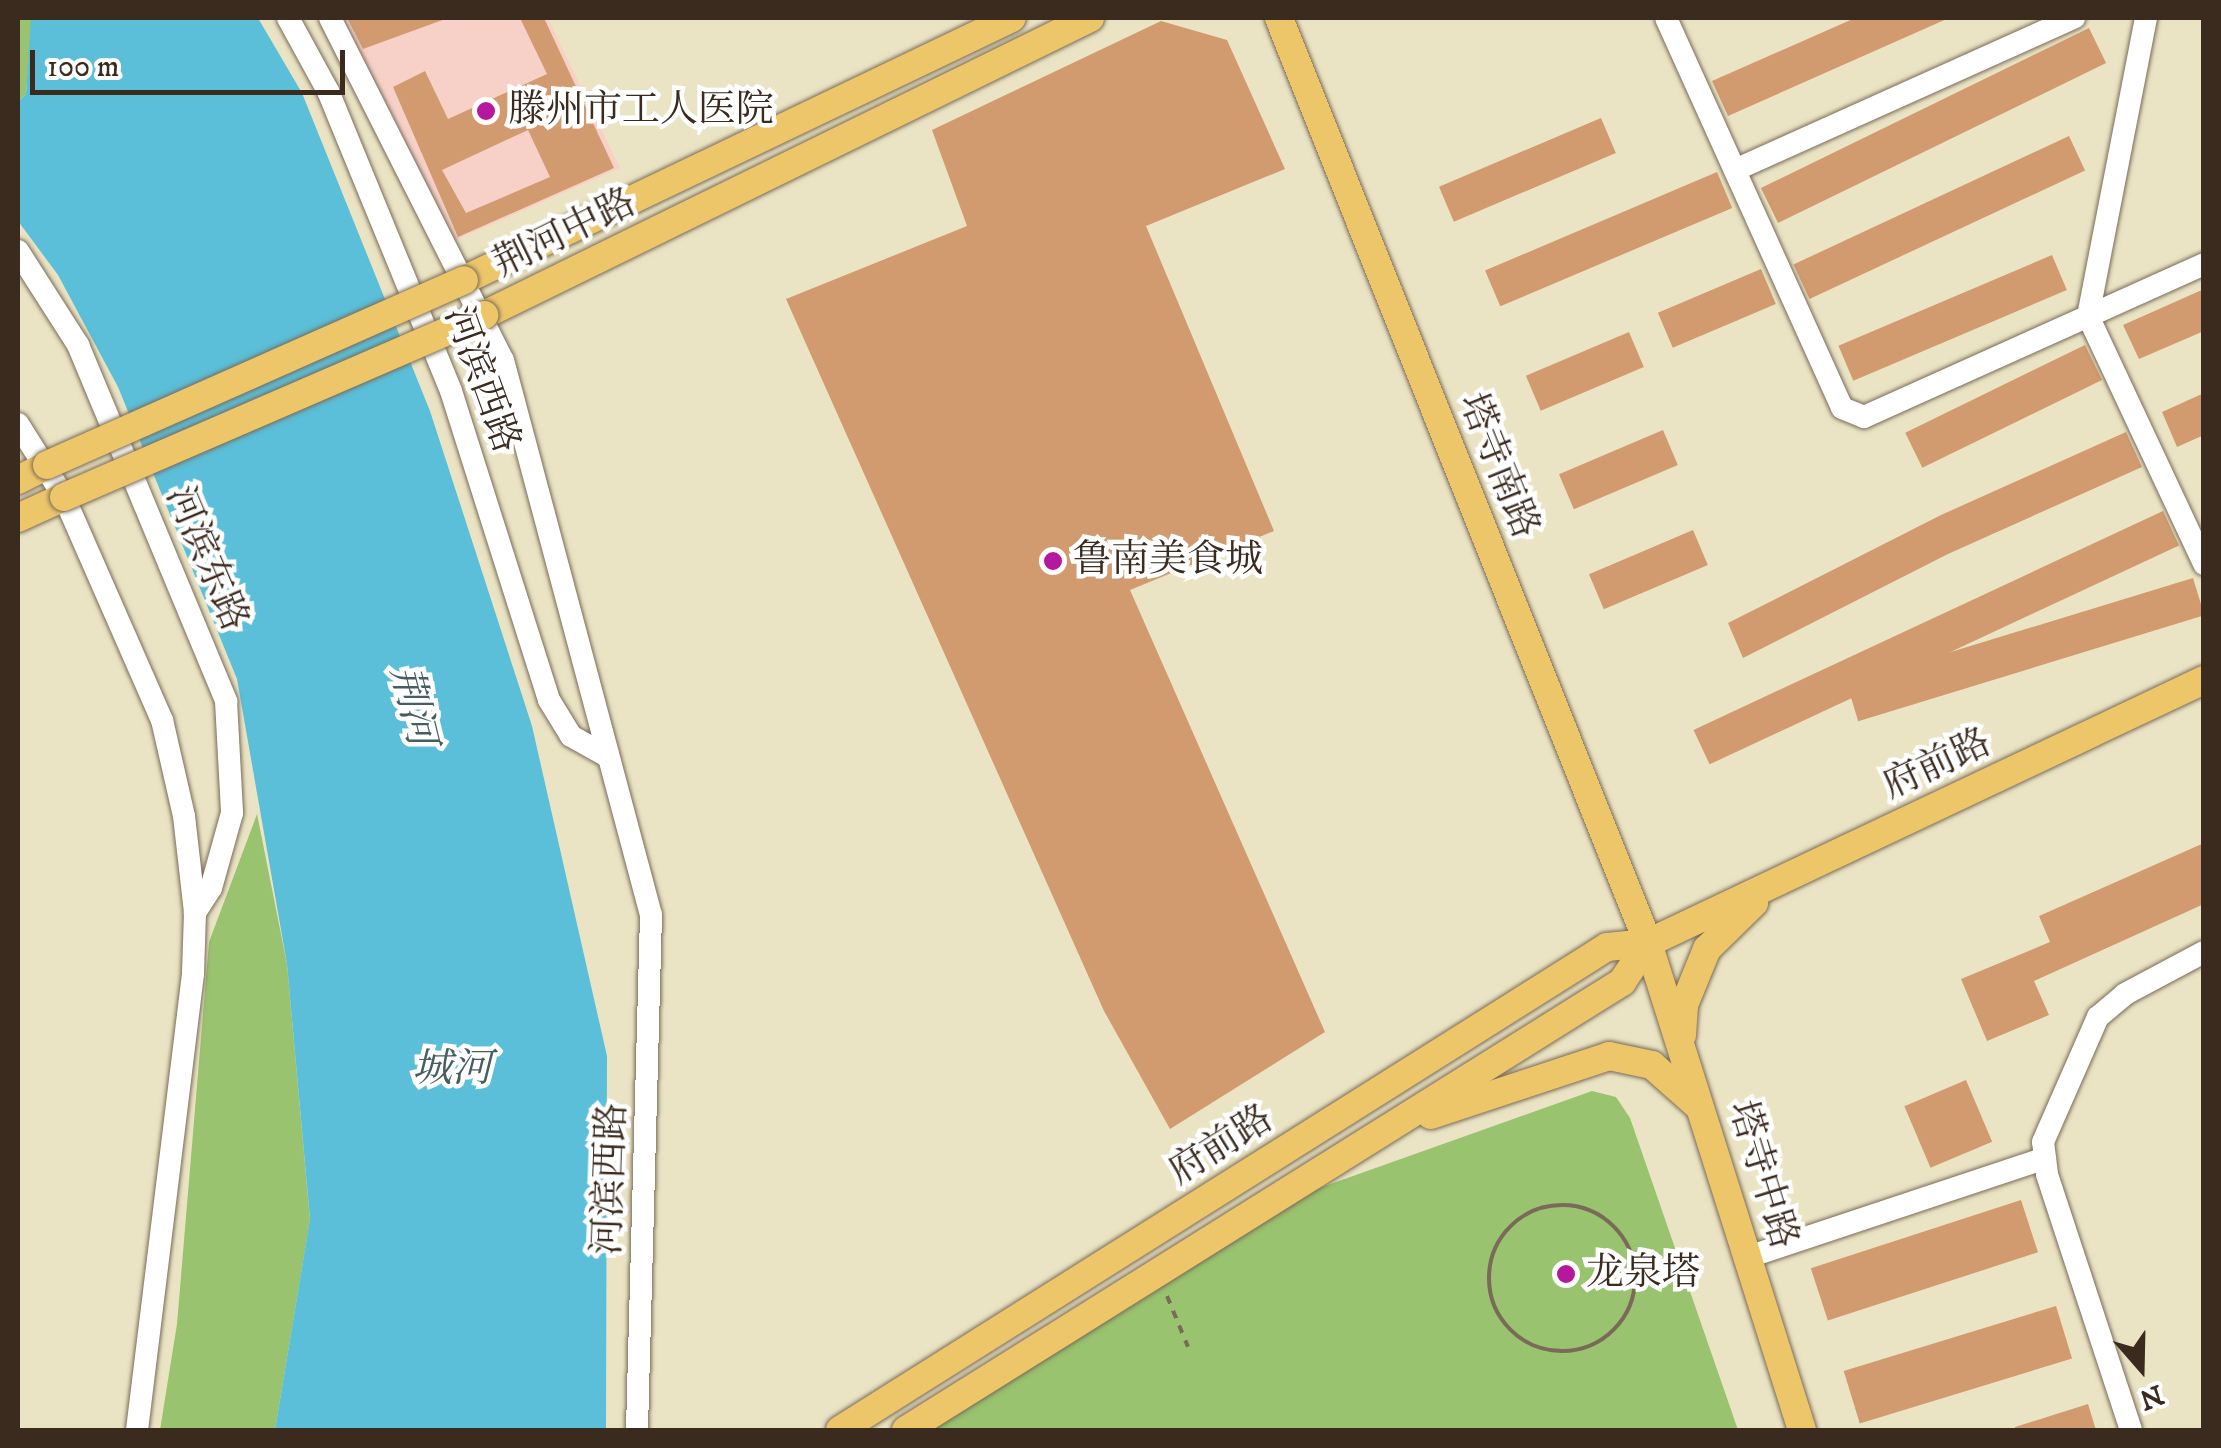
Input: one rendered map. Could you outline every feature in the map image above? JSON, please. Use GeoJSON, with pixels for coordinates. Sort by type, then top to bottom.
{"type":"FeatureCollection","features":[{"type":"Feature","properties":{"kind":"main road","name":"荆河中路"},"geometry":{"type":"LineString","coordinates":[[18,480],[464,280],[1012,18]]}},
{"type":"Feature","properties":{"kind":"main road","name":"荆河中路"},"geometry":{"type":"LineString","coordinates":[[18,518],[484,315],[1090,18]]}},
{"type":"Feature","properties":{"kind":"main road","name":"塔寺南路"},"geometry":{"type":"LineString","coordinates":[[1279,18],[1648,943]]}},
{"type":"Feature","properties":{"kind":"main road","name":"府前路"},"geometry":{"type":"LineString","coordinates":[[840,1430],[1608,947],[1648,943],[2203,682]]}},
{"type":"Feature","properties":{"kind":"main road"},"geometry":{"type":"LineString","coordinates":[[1685,1057],[1684,1005],[1707,949],[1790,876]]}},
{"type":"Feature","properties":{"kind":"main road","name":"府前路"},"geometry":{"type":"LineString","coordinates":[[906,1430],[1622,982],[1648,943]]}},
{"type":"Feature","properties":{"kind":"main road","name":"塔寺中路"},"geometry":{"type":"LineString","coordinates":[[1648,943],[1802,1430]]}},
{"type":"Feature","properties":{"kind":"main road"},"geometry":{"type":"LineString","coordinates":[[1387,1129],[1610,1056],[1652,1064],[1705,1115]]}},
{"type":"Feature","properties":{"kind":"street","name":"河滨西路"},"geometry":{"type":"LineString","coordinates":[[288,18],[328,91],[451,391],[549,700],[571,736],[606,756]]}},
{"type":"Feature","properties":{"kind":"street","name":"河滨西路"},"geometry":{"type":"LineString","coordinates":[[330,18],[484,315],[503,360],[651,915],[636,1430]]}},
{"type":"Feature","properties":{"kind":"street"},"geometry":{"type":"LineString","coordinates":[[1666,18],[1842,408],[1864,416],[2204,264]]}},
{"type":"Feature","properties":{"kind":"street"},"geometry":{"type":"LineString","coordinates":[[1736,170],[2074,18]]}},
{"type":"Feature","properties":{"kind":"street"},"geometry":{"type":"LineString","coordinates":[[2146,18],[2088,316],[2204,564]]}},
{"type":"Feature","properties":{"kind":"street","name":"河滨东路"},"geometry":{"type":"LineString","coordinates":[[18,251],[78,345],[226,701],[232,813],[211,888],[195,913]]}},
{"type":"Feature","properties":{"kind":"street","name":"河滨东路"},"geometry":{"type":"LineString","coordinates":[[18,424],[64,497],[162,720],[184,816],[195,913],[137,1430]]}},
{"type":"Feature","properties":{"kind":"street"},"geometry":{"type":"LineString","coordinates":[[2132,1430],[2043,1142],[2098,1017],[2125,994],[2204,952]]}},
{"type":"Feature","properties":{"kind":"street"},"geometry":{"type":"LineString","coordinates":[[1748,1257],[2045,1158]]}},
{"type":"Feature","properties":{"kind":"path"},"geometry":{"type":"LineString","coordinates":[[1570,1200],[1623,1232],[1639,1280],[1614,1332],[1552,1354],[1502,1326],[1486,1276],[1510,1222],[1570,1200]]}},
{"type":"Feature","properties":{"kind":"path"},"geometry":{"type":"LineString","coordinates":[[1171,1264],[1162,1284],[1188,1346]]}},
{"type":"Feature","properties":{"kind":"shaded area","name":"滕州市工人医院"},"geometry":{"type":"Polygon","coordinates":[[[334,18],[548,18],[620,168],[442,246],[334,18]]]}},
{"type":"Feature","properties":{"kind":"green space"},"geometry":{"type":"Polygon","coordinates":[[[18,18],[32,20],[26,94],[18,102],[18,18]]]}},
{"type":"Feature","properties":{"kind":"green space"},"geometry":{"type":"Polygon","coordinates":[[[257,814],[287,964],[310,1220],[275,1430],[160,1430],[177,1324],[209,942],[257,814]]]}},
{"type":"Feature","properties":{"kind":"green space"},"geometry":{"type":"Polygon","coordinates":[[[1592,1091],[1616,1097],[1630,1118],[1738,1430],[932,1430],[1308,1192],[1592,1091]]]}},
{"type":"Feature","properties":{"kind":"water","name":"城河"},"geometry":{"type":"Polygon","coordinates":[[[31,18],[258,18],[302,93],[430,411],[532,726],[607,1056],[606,1430],[275,1430],[310,1219],[287,964],[237,679],[118,387],[58,275],[18,221],[18,102],[26,94],[31,18]]]}},
{"type":"Feature","properties":{"kind":"building"},"geometry":{"type":"Polygon","coordinates":[[[347,18],[448,18],[363,49],[347,18]]]}},
{"type":"Feature","properties":{"kind":"building"},"geometry":{"type":"Polygon","coordinates":[[[520,18],[544,18],[614,168],[458,237],[393,87],[425,71],[448,119],[547,74],[520,18]],[[528,130],[442,170],[466,213],[550,177],[528,130]]]}},
{"type":"Feature","properties":{"kind":"building"},"geometry":{"type":"Polygon","coordinates":[[[1855,18],[1949,18],[1728,116],[1712,81],[1855,18]]]}},
{"type":"Feature","properties":{"kind":"building","name":"鲁南美食城"},"geometry":{"type":"Polygon","coordinates":[[[1161,21],[1227,40],[1285,169],[1146,226],[1274,531],[1130,590],[1325,1032],[1170,1129],[1104,1011],[786,299],[967,226],[932,130],[1161,21]]]}},
{"type":"Feature","properties":{"kind":"building"},"geometry":{"type":"Polygon","coordinates":[[[2089,28],[2106,63],[1778,223],[1761,188],[2089,28]]]}},
{"type":"Feature","properties":{"kind":"building"},"geometry":{"type":"Polygon","coordinates":[[[1601,118],[1616,153],[1454,222],[1439,187],[1601,118]]]}},
{"type":"Feature","properties":{"kind":"building"},"geometry":{"type":"Polygon","coordinates":[[[2069,136],[2085,170],[1810,299],[1793,264],[2069,136]]]}},
{"type":"Feature","properties":{"kind":"building"},"geometry":{"type":"Polygon","coordinates":[[[1717,172],[1732,208],[1500,306],[1485,270],[1717,172]]]}},
{"type":"Feature","properties":{"kind":"building"},"geometry":{"type":"Polygon","coordinates":[[[2052,255],[2067,290],[1853,381],[1838,346],[2052,255]]]}},
{"type":"Feature","properties":{"kind":"building"},"geometry":{"type":"Polygon","coordinates":[[[1761,269],[1776,304],[1673,348],[1658,313],[1761,269]]]}},
{"type":"Feature","properties":{"kind":"building"},"geometry":{"type":"Polygon","coordinates":[[[2204,289],[2204,331],[2139,359],[2123,325],[2204,289]]]}},
{"type":"Feature","properties":{"kind":"building"},"geometry":{"type":"Polygon","coordinates":[[[1629,332],[1644,367],[1541,411],[1526,376],[1629,332]]]}},
{"type":"Feature","properties":{"kind":"building"},"geometry":{"type":"Polygon","coordinates":[[[2085,345],[2102,380],[1922,468],[1905,433],[2085,345]]]}},
{"type":"Feature","properties":{"kind":"building"},"geometry":{"type":"Polygon","coordinates":[[[2204,393],[2204,435],[2177,447],[2162,412],[2204,393]]]}},
{"type":"Feature","properties":{"kind":"building"},"geometry":{"type":"Polygon","coordinates":[[[1663,430],[1678,465],[1574,509],[1559,474],[1663,430]]]}},
{"type":"Feature","properties":{"kind":"building"},"geometry":{"type":"Polygon","coordinates":[[[2126,432],[2142,467],[1948,554],[1743,658],[1728,623],[1941,515],[2126,432]]]}},
{"type":"Feature","properties":{"kind":"building"},"geometry":{"type":"Polygon","coordinates":[[[2163,511],[2179,545],[1710,764],[1694,730],[2163,511]]]}},
{"type":"Feature","properties":{"kind":"building"},"geometry":{"type":"Polygon","coordinates":[[[1693,530],[1708,565],[1604,609],[1589,574],[1693,530]]]}},
{"type":"Feature","properties":{"kind":"building"},"geometry":{"type":"Polygon","coordinates":[[[2193,578],[2204,615],[1858,721],[1847,684],[2193,578]]]}},
{"type":"Feature","properties":{"kind":"building"},"geometry":{"type":"Polygon","coordinates":[[[2204,843],[2204,904],[2034,981],[2049,1015],[1987,1041],[1961,979],[2050,942],[2039,916],[2204,843]]]}},
{"type":"Feature","properties":{"kind":"building"},"geometry":{"type":"Polygon","coordinates":[[[1966,1080],[1992,1142],[1931,1168],[1904,1106],[1966,1080]]]}},
{"type":"Feature","properties":{"kind":"building"},"geometry":{"type":"Polygon","coordinates":[[[2021,1200],[2038,1252],[1828,1321],[1811,1268],[2021,1200]]]}},
{"type":"Feature","properties":{"kind":"building"},"geometry":{"type":"Polygon","coordinates":[[[2056,1306],[2072,1359],[1860,1424],[1844,1371],[2056,1306]]]}},
{"type":"Feature","properties":{"kind":"building"},"geometry":{"type":"Polygon","coordinates":[[[2088,1404],[2096,1430],[2015,1430],[2015,1427],[2088,1404]]]}},
{"type":"Feature","properties":{"kind":"place","name":"滕州市工人医院"},"geometry":{"type":"Point","coordinates":[486,111]}},
{"type":"Feature","properties":{"kind":"place","name":"鲁南美食城"},"geometry":{"type":"Point","coordinates":[1053,561]}},
{"type":"Feature","properties":{"kind":"place","name":"龙泉塔"},"geometry":{"type":"Point","coordinates":[1566,1274]}},
{"type":"Feature","properties":{"kind":"water label","name":"荆河"},"geometry":{"type":"Point","coordinates":[412,706]}}]}
